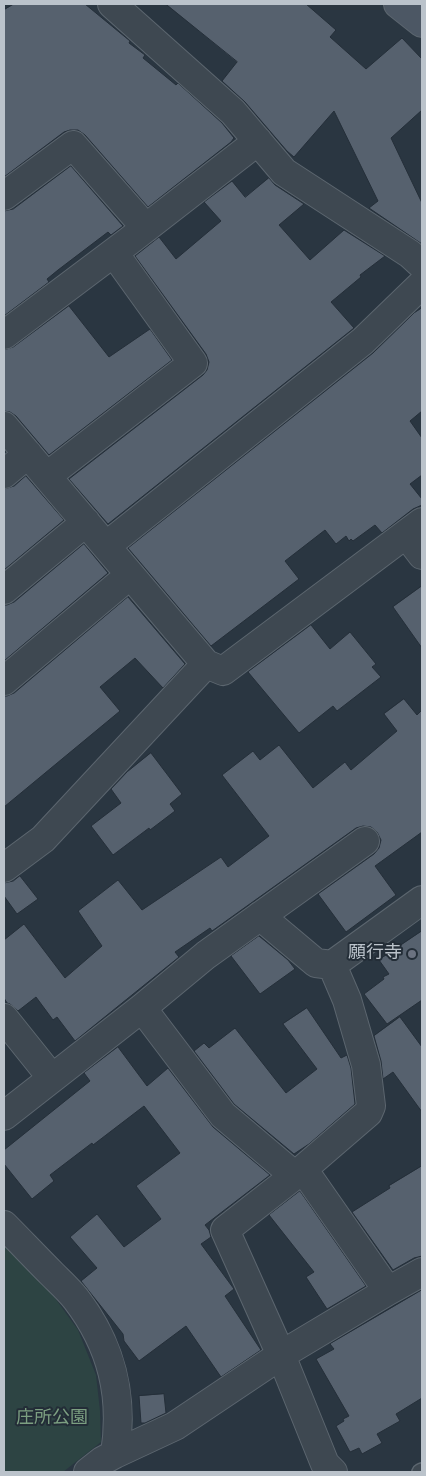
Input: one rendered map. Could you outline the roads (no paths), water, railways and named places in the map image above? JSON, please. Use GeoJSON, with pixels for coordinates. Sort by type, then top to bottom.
{"type":"FeatureCollection","features":[{"type":"Feature","properties":{"kind":"main road"},"geometry":{"type":"LineString","coordinates":[[398,4],[422,23]]}},
{"type":"Feature","properties":{"kind":"street"},"geometry":{"type":"LineString","coordinates":[[112,4],[233,112],[284,172],[410,254],[422,265]]}},
{"type":"Feature","properties":{"kind":"street"},"geometry":{"type":"LineString","coordinates":[[4,335],[114,253],[258,141]]}},
{"type":"Feature","properties":{"kind":"street"},"geometry":{"type":"LineString","coordinates":[[4,196],[73,145],[146,228]]}},
{"type":"Feature","properties":{"kind":"street"},"geometry":{"type":"LineString","coordinates":[[47,476],[193,363],[114,253]]}},
{"type":"Feature","properties":{"kind":"street"},"geometry":{"type":"LineString","coordinates":[[106,546],[363,341],[422,284]]}},
{"type":"Feature","properties":{"kind":"street"},"geometry":{"type":"LineString","coordinates":[[4,426],[206,664],[224,671],[414,528],[422,555]]}},
{"type":"Feature","properties":{"kind":"street"},"geometry":{"type":"LineString","coordinates":[[4,474],[28,454]]}},
{"type":"Feature","properties":{"kind":"street"},"geometry":{"type":"LineString","coordinates":[[4,590],[86,522]]}},
{"type":"Feature","properties":{"kind":"street"},"geometry":{"type":"LineString","coordinates":[[4,682],[130,575]]}},
{"type":"Feature","properties":{"kind":"street"},"geometry":{"type":"LineString","coordinates":[[4,868],[43,839],[206,664]]}},
{"type":"Feature","properties":{"kind":"street"},"geometry":{"type":"LineString","coordinates":[[4,1116],[142,1008],[206,955],[365,841]]}},
{"type":"Feature","properties":{"kind":"street"},"geometry":{"type":"LineString","coordinates":[[260,916],[316,963],[332,964],[422,900]]}},
{"type":"Feature","properties":{"kind":"street"},"geometry":{"type":"LineString","coordinates":[[332,964],[347,1000],[366,1065],[371,1106],[368,1113],[299,1172],[225,1230],[281,1355],[325,1464],[333,1472]]}},
{"type":"Feature","properties":{"kind":"street"},"geometry":{"type":"LineString","coordinates":[[142,1008],[223,1115],[299,1172],[388,1291]]}},
{"type":"Feature","properties":{"kind":"street"},"geometry":{"type":"LineString","coordinates":[[4,1018],[52,1078]]}},
{"type":"Feature","properties":{"kind":"street"},"geometry":{"type":"LineString","coordinates":[[4,1225],[74,1297],[94,1325],[101,1340],[113,1371],[119,1421],[103,1465]]}},
{"type":"Feature","properties":{"kind":"street"},"geometry":{"type":"LineString","coordinates":[[103,1465],[176,1426],[281,1355],[422,1272]]}},
{"type":"Feature","properties":{"kind":"place","name":"願行寺"},"geometry":{"type":"Point","coordinates":[412,954]}},
{"type":"Feature","properties":{"kind":"park label","name":"庄所公園"},"geometry":{"type":"Point","coordinates":[52,1419]}}]}
